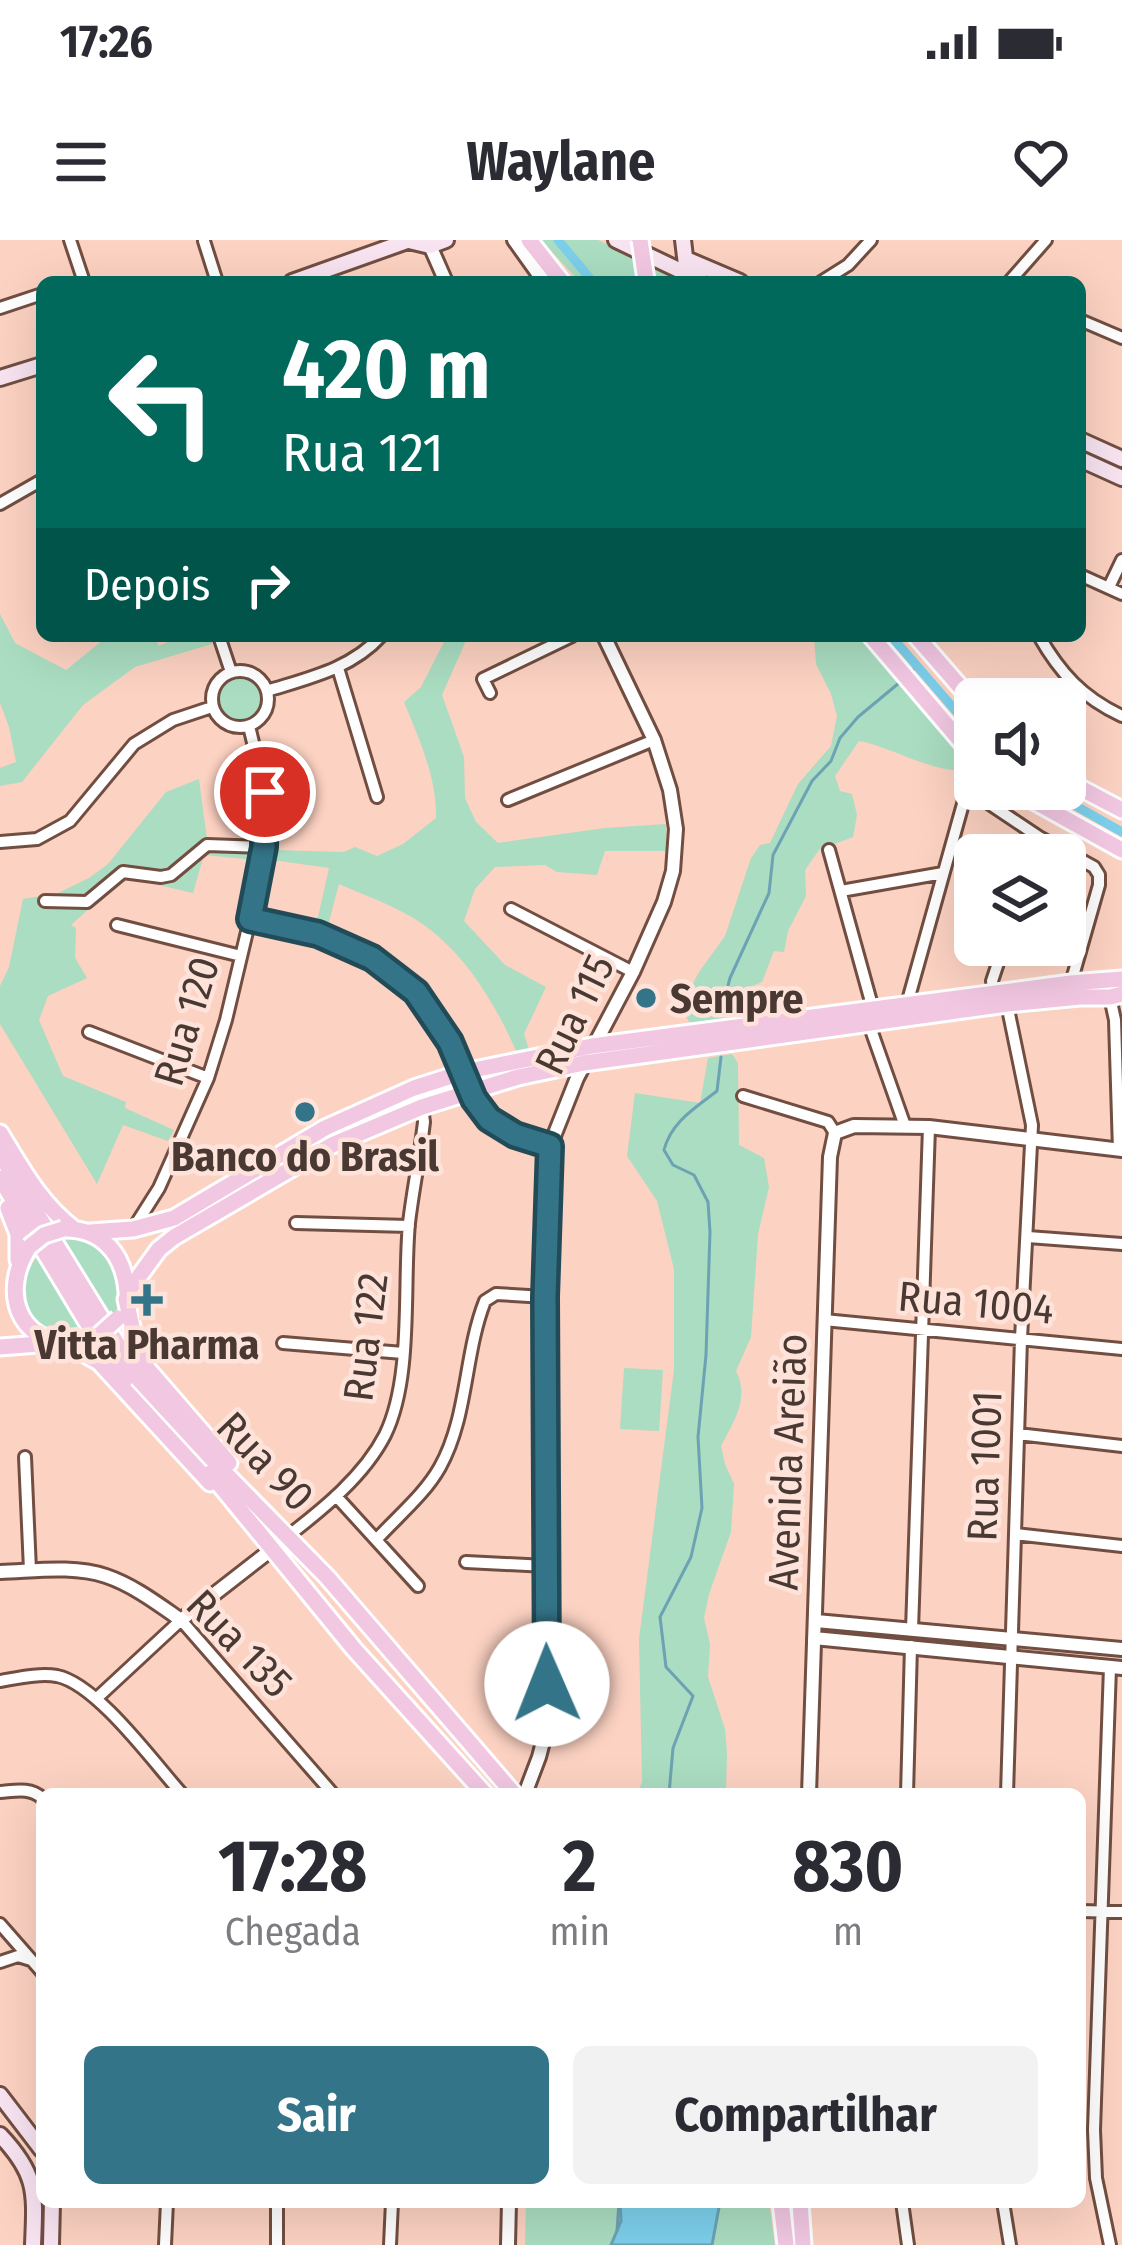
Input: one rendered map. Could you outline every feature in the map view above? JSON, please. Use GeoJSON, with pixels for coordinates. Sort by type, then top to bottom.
{"type":"FeatureCollection","features":[{"type":"Feature","properties":{"kind":"main road"},"geometry":{"type":"LineString","coordinates":[[320,276],[410,240],[446,240]]}},
{"type":"Feature","properties":{"kind":"main road"},"geometry":{"type":"LineString","coordinates":[[529,240],[557,276]]}},
{"type":"Feature","properties":{"kind":"main road"},"geometry":{"type":"LineString","coordinates":[[616,240],[687,272]]}},
{"type":"Feature","properties":{"kind":"main road"},"geometry":{"type":"LineString","coordinates":[[640,240],[645,276]]}},
{"type":"Feature","properties":{"kind":"main road"},"geometry":{"type":"LineString","coordinates":[[683,240],[687,272]]}},
{"type":"Feature","properties":{"kind":"main road"},"geometry":{"type":"LineString","coordinates":[[0,378],[36,367]]}},
{"type":"Feature","properties":{"kind":"main road"},"geometry":{"type":"LineString","coordinates":[[1086,443],[1122,460]]}},
{"type":"Feature","properties":{"kind":"main road"},"geometry":{"type":"LineString","coordinates":[[1086,462],[1122,478]]}},
{"type":"Feature","properties":{"kind":"main road"},"geometry":{"type":"LineString","coordinates":[[876,642],[954,735]]}},
{"type":"Feature","properties":{"kind":"main road"},"geometry":{"type":"LineString","coordinates":[[921,642],[954,680]]}},
{"type":"Feature","properties":{"kind":"main road"},"geometry":{"type":"LineString","coordinates":[[1086,791],[1122,811]]}},
{"type":"Feature","properties":{"kind":"main road"},"geometry":{"type":"LineString","coordinates":[[1040,810],[1048,820],[1122,861]]}},
{"type":"Feature","properties":{"kind":"main road"},"geometry":{"type":"LineString","coordinates":[[1048,810],[1122,850]]}},
{"type":"Feature","properties":{"kind":"main road"},"geometry":{"type":"LineString","coordinates":[[0,1347],[97,1337],[118,1318],[159,1249],[174,1237],[332,1145],[472,1090],[584,1063],[871,1017],[1119,985]]}},
{"type":"Feature","properties":{"kind":"main road"},"geometry":{"type":"LineString","coordinates":[[0,1304],[29,1247],[44,1235],[133,1229],[174,1218],[325,1128],[414,1088],[464,1072],[592,1046],[871,1017],[908,1004],[1000,999]]}},
{"type":"Feature","properties":{"kind":"main road"},"geometry":{"type":"LineString","coordinates":[[0,1132],[53,1214],[106,1242],[118,1256],[126,1273],[137,1350],[145,1366],[243,1479],[261,1510]]}},
{"type":"Feature","properties":{"kind":"main road","name":"Rua 90"},"geometry":{"type":"LineString","coordinates":[[0,1154],[140,1381],[407,1667],[509,1788]]}},
{"type":"Feature","properties":{"kind":"main road","name":"Rua 90"},"geometry":{"type":"LineString","coordinates":[[0,1178],[120,1372],[232,1496],[354,1649],[479,1788]]}},
{"type":"Feature","properties":{"kind":"main road"},"geometry":{"type":"LineString","coordinates":[[0,1196],[18,1234],[14,1297],[30,1327],[44,1337],[70,1343],[99,1362],[267,1544]]}},
{"type":"Feature","properties":{"kind":"main road"},"geometry":{"type":"LineString","coordinates":[[0,2096],[36,2142]]}},
{"type":"Feature","properties":{"kind":"main road"},"geometry":{"type":"LineString","coordinates":[[0,2135],[29,2174],[33,2245]]}},
{"type":"Feature","properties":{"kind":"main road"},"geometry":{"type":"LineString","coordinates":[[51,2245],[52,2208]]}},
{"type":"Feature","properties":{"kind":"main road"},"geometry":{"type":"LineString","coordinates":[[782,2208],[786,2245]]}},
{"type":"Feature","properties":{"kind":"main road"},"geometry":{"type":"LineString","coordinates":[[800,2208],[803,2245]]}},
{"type":"Feature","properties":{"kind":"street"},"geometry":{"type":"LineString","coordinates":[[70,240],[80,276]]}},
{"type":"Feature","properties":{"kind":"street"},"geometry":{"type":"LineString","coordinates":[[514,240],[540,276]]}},
{"type":"Feature","properties":{"kind":"street"},"geometry":{"type":"LineString","coordinates":[[831,276],[872,240]]}},
{"type":"Feature","properties":{"kind":"street"},"geometry":{"type":"LineString","coordinates":[[1014,276],[1046,240]]}},
{"type":"Feature","properties":{"kind":"street"},"geometry":{"type":"LineString","coordinates":[[204,241],[215,276]]}},
{"type":"Feature","properties":{"kind":"street"},"geometry":{"type":"LineString","coordinates":[[428,243],[443,276]]}},
{"type":"Feature","properties":{"kind":"street"},"geometry":{"type":"LineString","coordinates":[[0,308],[36,296]]}},
{"type":"Feature","properties":{"kind":"street"},"geometry":{"type":"LineString","coordinates":[[1086,323],[1122,338]]}},
{"type":"Feature","properties":{"kind":"street"},"geometry":{"type":"LineString","coordinates":[[0,504],[36,483]]}},
{"type":"Feature","properties":{"kind":"street"},"geometry":{"type":"LineString","coordinates":[[1109,587],[1122,560]]}},
{"type":"Feature","properties":{"kind":"street"},"geometry":{"type":"LineString","coordinates":[[1086,577],[1122,594]]}},
{"type":"Feature","properties":{"kind":"street"},"geometry":{"type":"LineString","coordinates":[[220,642],[231,672]]}},
{"type":"Feature","properties":{"kind":"street"},"geometry":{"type":"LineString","coordinates":[[267,692],[338,668],[375,642]]}},
{"type":"Feature","properties":{"kind":"street"},"geometry":{"type":"LineString","coordinates":[[490,693],[483,679],[560,642]]}},
{"type":"Feature","properties":{"kind":"street","name":"Rua 115"},"geometry":{"type":"LineString","coordinates":[[526,1788],[548,1723],[545,1297],[550,1146],[584,1063],[664,902],[673,871],[676,829],[654,740],[607,642]]}},
{"type":"Feature","properties":{"kind":"street"},"geometry":{"type":"LineString","coordinates":[[1043,642],[1077,689],[1122,716]]}},
{"type":"Feature","properties":{"kind":"street"},"geometry":{"type":"LineString","coordinates":[[338,668],[377,797]]}},
{"type":"Feature","properties":{"kind":"street"},"geometry":{"type":"LineString","coordinates":[[231,672],[246,672],[259,679],[267,692],[261,718],[249,726],[234,727],[220,720],[212,707],[219,680],[231,672]]}},
{"type":"Feature","properties":{"kind":"street"},"geometry":{"type":"LineString","coordinates":[[0,842],[37,839],[70,821],[134,744],[173,720],[212,707]]}},
{"type":"Feature","properties":{"kind":"street","name":"Rua 120"},"geometry":{"type":"LineString","coordinates":[[133,1229],[159,1188],[208,1078],[250,919],[264,847],[265,792],[249,726]]}},
{"type":"Feature","properties":{"kind":"street"},"geometry":{"type":"LineString","coordinates":[[508,800],[654,740]]}},
{"type":"Feature","properties":{"kind":"street"},"geometry":{"type":"LineString","coordinates":[[908,1004],[965,810]]}},
{"type":"Feature","properties":{"kind":"street"},"geometry":{"type":"LineString","coordinates":[[1001,810],[1035,834]]}},
{"type":"Feature","properties":{"kind":"street"},"geometry":{"type":"LineString","coordinates":[[46,902],[87,902],[128,871],[171,875],[212,844],[264,847]]}},
{"type":"Feature","properties":{"kind":"street"},"geometry":{"type":"LineString","coordinates":[[830,850],[871,1017],[904,1126]]}},
{"type":"Feature","properties":{"kind":"street"},"geometry":{"type":"LineString","coordinates":[[1086,863],[1099,875],[1086,944]]}},
{"type":"Feature","properties":{"kind":"street"},"geometry":{"type":"LineString","coordinates":[[841,891],[944,873]]}},
{"type":"Feature","properties":{"kind":"street"},"geometry":{"type":"LineString","coordinates":[[511,909],[633,972]]}},
{"type":"Feature","properties":{"kind":"street"},"geometry":{"type":"LineString","coordinates":[[250,919],[318,934],[372,958],[416,992],[450,1042],[474,1099],[489,1119],[515,1135],[550,1146]]}},
{"type":"Feature","properties":{"kind":"street"},"geometry":{"type":"LineString","coordinates":[[117,925],[241,956]]}},
{"type":"Feature","properties":{"kind":"street"},"geometry":{"type":"LineString","coordinates":[[997,966],[992,981],[1000,999]]}},
{"type":"Feature","properties":{"kind":"street"},"geometry":{"type":"LineString","coordinates":[[1076,990],[1081,966]]}},
{"type":"Feature","properties":{"kind":"street"},"geometry":{"type":"LineString","coordinates":[[743,1096],[828,1122],[835,1133],[854,1126],[929,1127],[1121,1150],[1114,1020],[1119,985]]}},
{"type":"Feature","properties":{"kind":"street","name":"Rua 1001"},"geometry":{"type":"LineString","coordinates":[[1000,999],[1031,1125],[1007,1788]]}},
{"type":"Feature","properties":{"kind":"street"},"geometry":{"type":"LineString","coordinates":[[89,1032],[208,1078]]}},
{"type":"Feature","properties":{"kind":"street","name":"Rua 122"},"geometry":{"type":"LineString","coordinates":[[288,1536],[336,1496],[384,1436],[397,1401],[422,1107]]}},
{"type":"Feature","properties":{"kind":"street"},"geometry":{"type":"LineString","coordinates":[[912,1630],[929,1127]]}},
{"type":"Feature","properties":{"kind":"street","name":"Avenida Areião"},"geometry":{"type":"LineString","coordinates":[[809,1788],[830,1157],[835,1133]]}},
{"type":"Feature","properties":{"kind":"street"},"geometry":{"type":"LineString","coordinates":[[159,1188],[161,1203],[174,1218]]}},
{"type":"Feature","properties":{"kind":"street"},"geometry":{"type":"LineString","coordinates":[[296,1223],[409,1226]]}},
{"type":"Feature","properties":{"kind":"street"},"geometry":{"type":"LineString","coordinates":[[1028,1237],[1122,1244]]}},
{"type":"Feature","properties":{"kind":"street"},"geometry":{"type":"LineString","coordinates":[[377,1539],[440,1467],[452,1437],[485,1301],[496,1294],[545,1297]]}},
{"type":"Feature","properties":{"kind":"street","name":"Rua 1004"},"geometry":{"type":"LineString","coordinates":[[824,1320],[1122,1349]]}},
{"type":"Feature","properties":{"kind":"street"},"geometry":{"type":"LineString","coordinates":[[283,1343],[403,1353]]}},
{"type":"Feature","properties":{"kind":"street"},"geometry":{"type":"LineString","coordinates":[[1018,1434],[1122,1445]]}},
{"type":"Feature","properties":{"kind":"street"},"geometry":{"type":"LineString","coordinates":[[25,1457],[30,1570]]}},
{"type":"Feature","properties":{"kind":"street"},"geometry":{"type":"LineString","coordinates":[[336,1496],[418,1586]]}},
{"type":"Feature","properties":{"kind":"street"},"geometry":{"type":"LineString","coordinates":[[1015,1534],[1122,1546]]}},
{"type":"Feature","properties":{"kind":"street"},"geometry":{"type":"LineString","coordinates":[[97,1698],[267,1544]]}},
{"type":"Feature","properties":{"kind":"street"},"geometry":{"type":"LineString","coordinates":[[466,1562],[546,1565]]}},
{"type":"Feature","properties":{"kind":"street","name":"Rua 135"},"geometry":{"type":"LineString","coordinates":[[2,1572],[75,1570],[107,1576],[142,1594],[181,1620],[328,1788]]}},
{"type":"Feature","properties":{"kind":"street"},"geometry":{"type":"LineString","coordinates":[[816,1621],[1122,1649]]}},
{"type":"Feature","properties":{"kind":"street"},"geometry":{"type":"LineString","coordinates":[[814,1638],[1116,1668],[1094,2130],[1096,2178],[1110,2245]]}},
{"type":"Feature","properties":{"kind":"street"},"geometry":{"type":"LineString","coordinates":[[907,1788],[911,1646]]}},
{"type":"Feature","properties":{"kind":"street"},"geometry":{"type":"LineString","coordinates":[[0,1681],[64,1677],[97,1698],[177,1788]]}},
{"type":"Feature","properties":{"kind":"street"},"geometry":{"type":"LineString","coordinates":[[0,1792],[36,1793]]}},
{"type":"Feature","properties":{"kind":"street"},"geometry":{"type":"LineString","coordinates":[[1086,1911],[1122,1912]]}},
{"type":"Feature","properties":{"kind":"street"},"geometry":{"type":"LineString","coordinates":[[0,1924],[36,1965]]}},
{"type":"Feature","properties":{"kind":"street"},"geometry":{"type":"LineString","coordinates":[[0,1963],[18,1957],[31,1960]]}},
{"type":"Feature","properties":{"kind":"street"},"geometry":{"type":"LineString","coordinates":[[165,2245],[166,2208]]}},
{"type":"Feature","properties":{"kind":"street"},"geometry":{"type":"LineString","coordinates":[[277,2208],[277,2245]]}},
{"type":"Feature","properties":{"kind":"street"},"geometry":{"type":"LineString","coordinates":[[390,2245],[392,2208]]}},
{"type":"Feature","properties":{"kind":"street"},"geometry":{"type":"LineString","coordinates":[[508,2245],[509,2208]]}},
{"type":"Feature","properties":{"kind":"street"},"geometry":{"type":"LineString","coordinates":[[903,2208],[908,2245]]}},
{"type":"Feature","properties":{"kind":"street"},"geometry":{"type":"LineString","coordinates":[[1004,2208],[1010,2245]]}},
{"type":"Feature","properties":{"kind":"green space"},"geometry":{"type":"Polygon","coordinates":[[[541,240],[598,240],[675,276],[574,276],[541,240]]]}},
{"type":"Feature","properties":{"kind":"green space"},"geometry":{"type":"Polygon","coordinates":[[[0,614],[15,643],[66,670],[101,642],[212,644],[135,667],[83,705],[22,782],[0,786],[0,768],[16,762],[0,703],[0,614]]]}},
{"type":"Feature","properties":{"kind":"green space"},"geometry":{"type":"Polygon","coordinates":[[[444,642],[465,642],[442,695],[464,757],[465,798],[476,822],[498,843],[666,824],[667,851],[605,851],[597,875],[557,872],[545,865],[495,867],[475,889],[464,921],[505,965],[546,987],[524,1034],[529,1050],[517,1053],[479,983],[454,951],[424,925],[339,884],[326,933],[315,930],[329,868],[272,860],[274,850],[344,852],[355,847],[377,856],[403,844],[436,818],[430,773],[404,702],[421,687],[444,642]]]}},
{"type":"Feature","properties":{"kind":"green space"},"geometry":{"type":"Polygon","coordinates":[[[814,642],[864,642],[954,745],[954,770],[859,741],[835,776],[840,791],[852,794],[857,815],[853,837],[819,850],[805,870],[806,896],[788,931],[784,952],[774,951],[762,982],[745,989],[742,1018],[692,1026],[680,1008],[725,936],[751,858],[760,845],[770,843],[798,784],[831,746],[837,716],[816,664],[814,642]]]}},
{"type":"Feature","properties":{"kind":"green space"},"geometry":{"type":"Polygon","coordinates":[[[240,678],[255,684],[261,699],[255,714],[240,720],[225,714],[219,699],[225,684],[240,678]]]}},
{"type":"Feature","properties":{"kind":"green space"},"geometry":{"type":"Polygon","coordinates":[[[199,779],[207,839],[256,844],[255,860],[204,855],[193,893],[124,877],[71,925],[76,928],[75,958],[87,978],[48,996],[39,1020],[63,1076],[126,1102],[125,1108],[174,1130],[168,1141],[123,1125],[97,1184],[0,1024],[0,986],[9,967],[23,899],[58,893],[89,878],[108,864],[166,792],[199,779]]]}},
{"type":"Feature","properties":{"kind":"green space"},"geometry":{"type":"Polygon","coordinates":[[[732,1054],[738,1063],[739,1145],[764,1158],[769,1187],[758,1234],[751,1337],[736,1371],[741,1400],[721,1446],[734,1484],[731,1532],[704,1618],[710,1644],[708,1677],[725,1729],[726,1788],[640,1788],[639,1639],[674,1370],[674,1269],[657,1201],[627,1156],[635,1093],[700,1103],[708,1058],[732,1054]]]}},
{"type":"Feature","properties":{"kind":"green space"},"geometry":{"type":"Polygon","coordinates":[[[91,1238],[108,1250],[122,1291],[110,1320],[62,1239],[91,1238]]]}},
{"type":"Feature","properties":{"kind":"green space"},"geometry":{"type":"Polygon","coordinates":[[[39,1255],[86,1335],[52,1331],[30,1313],[24,1285],[39,1255]]]}},
{"type":"Feature","properties":{"kind":"green space"},"geometry":{"type":"Polygon","coordinates":[[[624,1368],[663,1370],[659,1431],[620,1429],[624,1368]]]}},
{"type":"Feature","properties":{"kind":"green space"},"geometry":{"type":"Polygon","coordinates":[[[526,2208],[770,2208],[775,2245],[525,2245],[526,2208]]]}},
{"type":"Feature","properties":{"kind":"water"},"geometry":{"type":"Polygon","coordinates":[[[620,2208],[719,2208],[712,2245],[611,2245],[621,2221],[620,2208]]]}},
{"type":"Feature","properties":{"kind":"waterway"},"geometry":{"type":"LineString","coordinates":[[558,240],[588,276]]}},
{"type":"Feature","properties":{"kind":"waterway"},"geometry":{"type":"LineString","coordinates":[[896,642],[954,709]]}},
{"type":"Feature","properties":{"kind":"waterway"},"geometry":{"type":"LineString","coordinates":[[723,1005],[730,978],[769,893],[773,855],[812,781],[831,761],[840,738],[858,717],[899,683]]}},
{"type":"Feature","properties":{"kind":"waterway"},"geometry":{"type":"LineString","coordinates":[[1083,810],[1122,832]]}},
{"type":"Feature","properties":{"kind":"waterway"},"geometry":{"type":"LineString","coordinates":[[670,1788],[673,1748],[693,1696],[666,1667],[660,1617],[691,1557],[702,1508],[698,1437],[710,1232],[708,1202],[694,1175],[673,1165],[664,1150],[678,1124],[717,1091],[721,1057]]}},
{"type":"Feature","properties":{"kind":"waterway"},"geometry":{"type":"LineString","coordinates":[[617,2231],[619,2208]]}},
{"type":"Feature","properties":{"kind":"place","name":"Sempre"},"geometry":{"type":"Point","coordinates":[646,998]}},
{"type":"Feature","properties":{"kind":"place","name":"Banco do Brasil"},"geometry":{"type":"Point","coordinates":[305,1112]}},
{"type":"Feature","properties":{"kind":"place","name":"Vitta Pharma"},"geometry":{"type":"Point","coordinates":[147,1300]}},
{"type":"Feature","properties":{"kind":"route"},"geometry":{"type":"LineString","coordinates":[[265,792],[264,847],[250,919],[318,934],[372,958],[416,992],[450,1042],[474,1099],[489,1119],[515,1135],[550,1146],[545,1297],[547,1684]]}}]}
